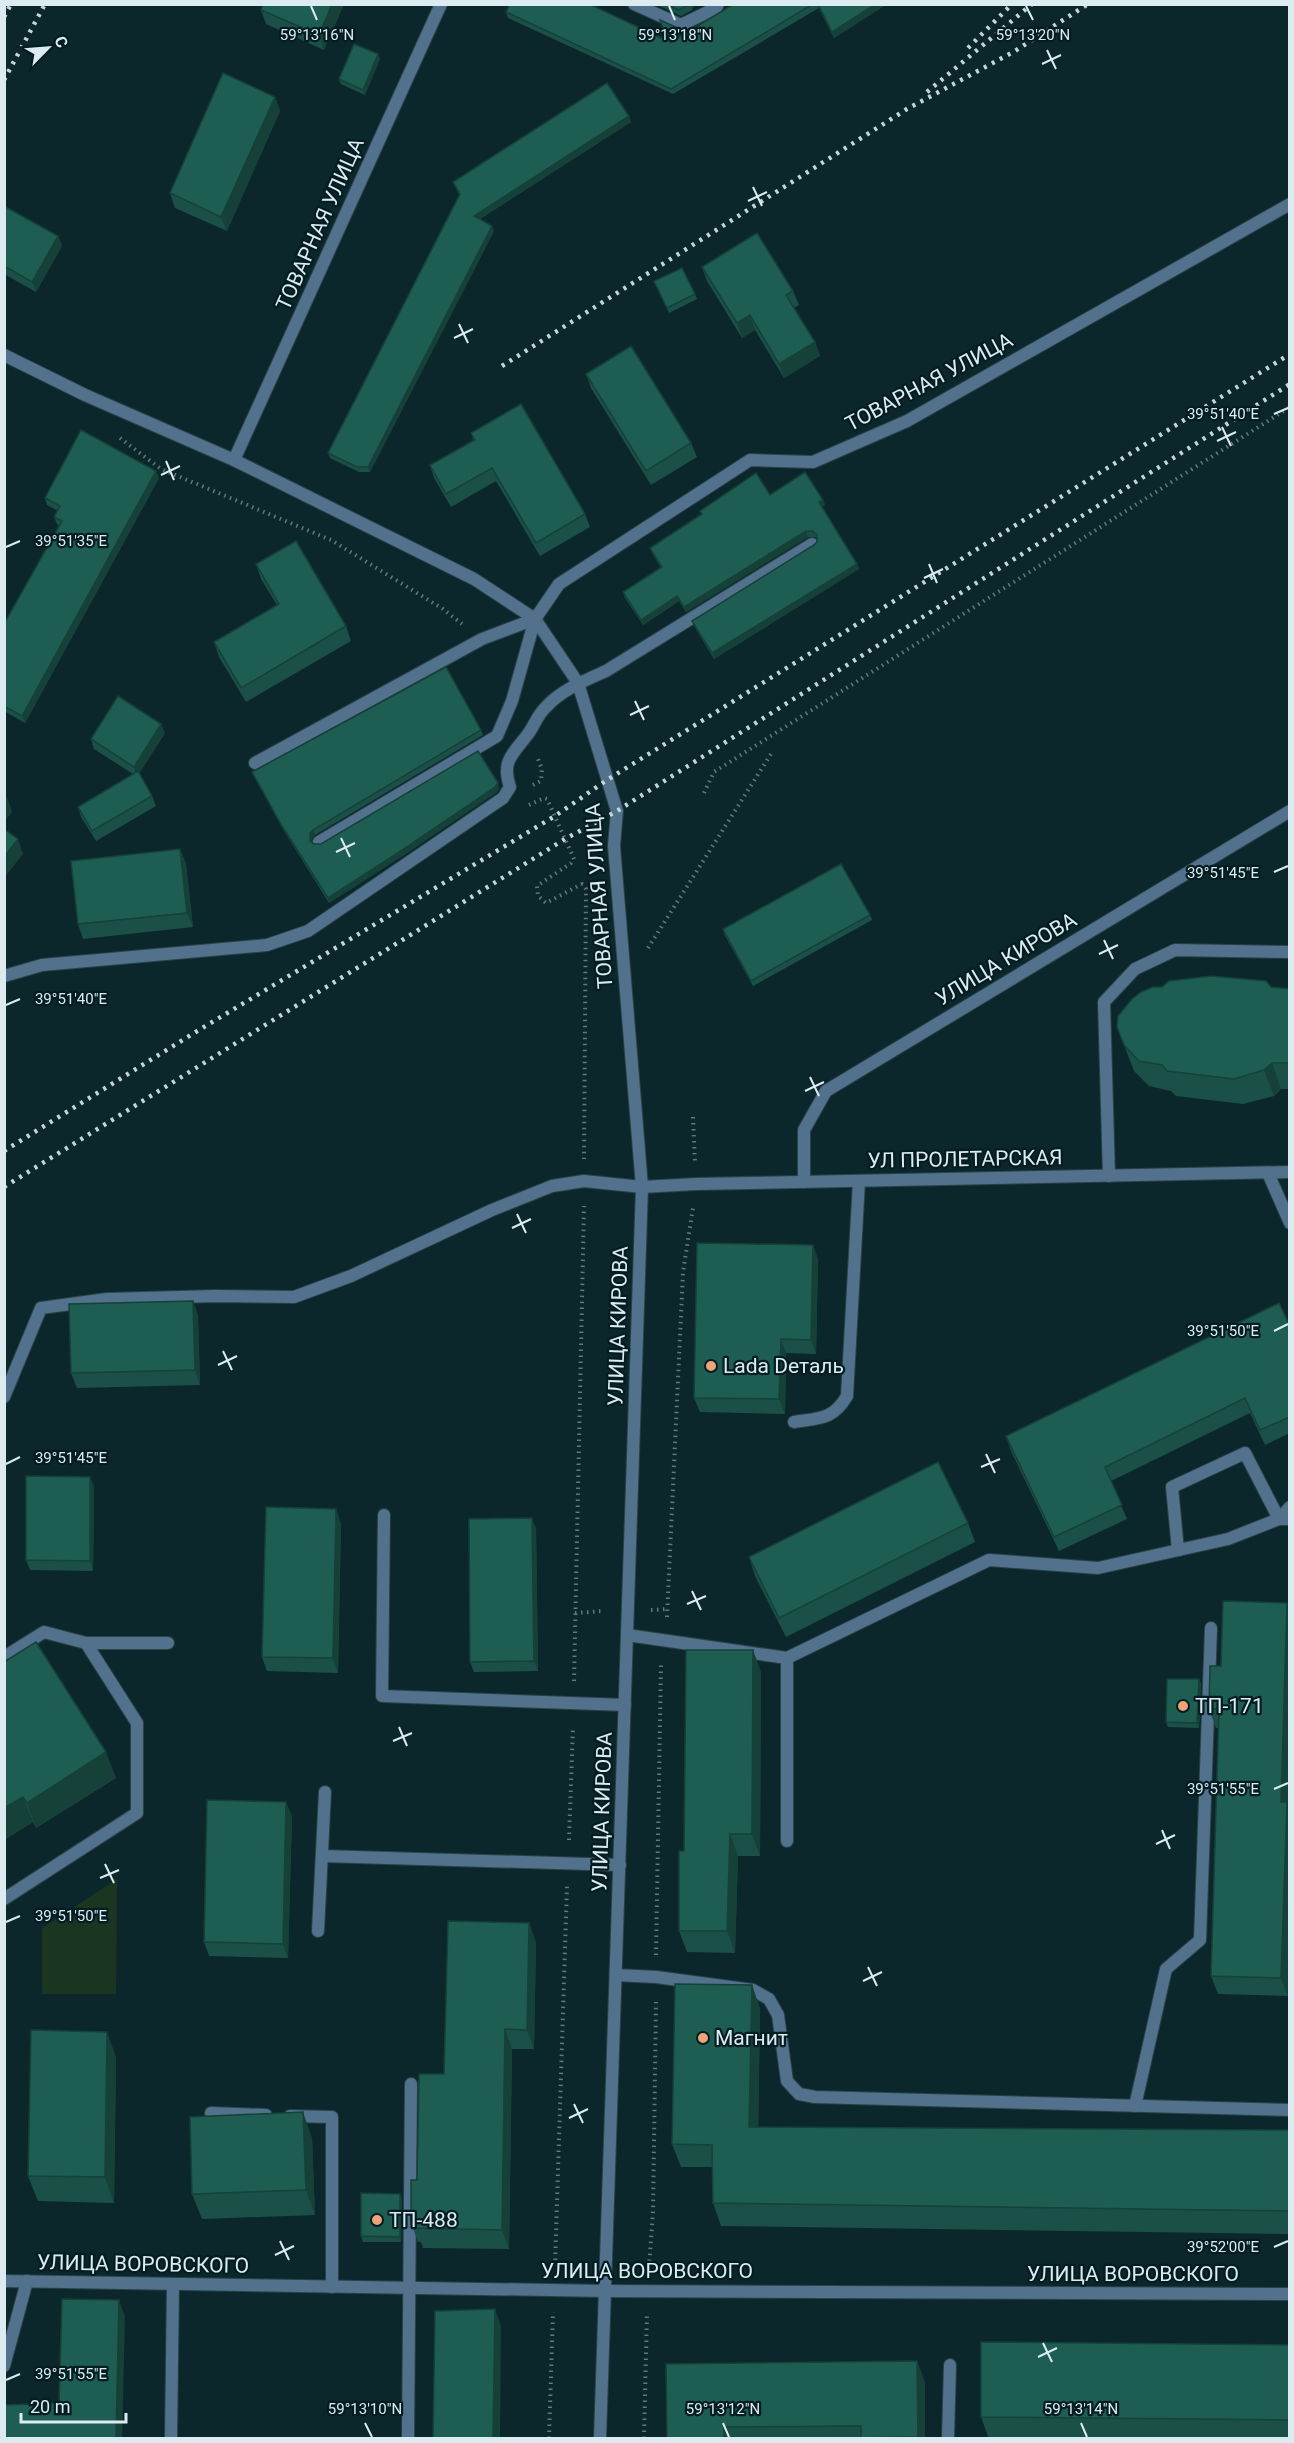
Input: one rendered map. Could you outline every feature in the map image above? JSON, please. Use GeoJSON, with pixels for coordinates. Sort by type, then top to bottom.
{"type":"FeatureCollection","features":[{"type":"Feature","properties":{"kind":"street","name":"ТОВАРНАЯ УЛИЦА"},"geometry":{"type":"LineString","coordinates":[[234,460],[441,4]]}},
{"type":"Feature","properties":{"kind":"street"},"geometry":{"type":"LineString","coordinates":[[634,4],[681,25],[719,6]]}},
{"type":"Feature","properties":{"kind":"street","name":"ТОВАРНАЯ УЛИЦА"},"geometry":{"type":"LineString","coordinates":[[534,619],[559,584],[750,460],[813,462],[907,421],[1290,204]]}},
{"type":"Feature","properties":{"kind":"street","name":"ТОВАРНАЯ УЛИЦА"},"geometry":{"type":"LineString","coordinates":[[4,355],[85,395],[234,460],[474,579],[534,619],[579,683],[617,811],[614,846],[642,1187]]}},
{"type":"Feature","properties":{"kind":"street"},"geometry":{"type":"LineString","coordinates":[[4,976],[42,965],[267,945],[308,931],[503,798],[510,787],[506,777],[508,758],[546,706],[579,683],[606,671],[812,544]]}},
{"type":"Feature","properties":{"kind":"street"},"geometry":{"type":"LineString","coordinates":[[255,763],[482,639],[534,619]]}},
{"type":"Feature","properties":{"kind":"street"},"geometry":{"type":"LineString","coordinates":[[319,842],[497,736],[512,701],[534,619]]}},
{"type":"Feature","properties":{"kind":"street","name":"УЛИЦА КИРОВА"},"geometry":{"type":"LineString","coordinates":[[804,1182],[804,1130],[826,1091],[1290,811]]}},
{"type":"Feature","properties":{"kind":"street"},"geometry":{"type":"LineString","coordinates":[[1109,1176],[1104,1002],[1135,969],[1175,950],[1290,952]]}},
{"type":"Feature","properties":{"kind":"street","name":"УЛ ПРОЛЕТАРСКАЯ"},"geometry":{"type":"LineString","coordinates":[[4,1397],[41,1308],[107,1299],[215,1296],[294,1297],[351,1276],[492,1210],[552,1186],[584,1181],[642,1187],[1290,1172]]}},
{"type":"Feature","properties":{"kind":"street"},"geometry":{"type":"LineString","coordinates":[[1268,1173],[1290,1223]]}},
{"type":"Feature","properties":{"kind":"street"},"geometry":{"type":"LineString","coordinates":[[794,1422],[826,1418],[839,1411],[847,1396],[859,1181]]}},
{"type":"Feature","properties":{"kind":"street","name":"УЛИЦА КИРОВА"},"geometry":{"type":"LineString","coordinates":[[600,2439],[642,1187]]}},
{"type":"Feature","properties":{"kind":"street"},"geometry":{"type":"LineString","coordinates":[[1178,1550],[1172,1488],[1245,1454],[1284,1519]]}},
{"type":"Feature","properties":{"kind":"street"},"geometry":{"type":"LineString","coordinates":[[627,1635],[787,1658],[988,1560],[1098,1568],[1228,1539],[1284,1519],[1290,1507]]}},
{"type":"Feature","properties":{"kind":"street"},"geometry":{"type":"LineString","coordinates":[[384,1515],[382,1696],[625,1705]]}},
{"type":"Feature","properties":{"kind":"street"},"geometry":{"type":"LineString","coordinates":[[1135,2106],[1166,1969],[1200,1940],[1211,1628]]}},
{"type":"Feature","properties":{"kind":"street"},"geometry":{"type":"LineString","coordinates":[[4,1657],[44,1632],[86,1643],[168,1643]]}},
{"type":"Feature","properties":{"kind":"street"},"geometry":{"type":"LineString","coordinates":[[4,1899],[137,1813],[137,1723],[86,1643]]}},
{"type":"Feature","properties":{"kind":"street"},"geometry":{"type":"LineString","coordinates":[[787,1658],[787,1841]]}},
{"type":"Feature","properties":{"kind":"street"},"geometry":{"type":"LineString","coordinates":[[318,1931],[325,1792]]}},
{"type":"Feature","properties":{"kind":"street"},"geometry":{"type":"LineString","coordinates":[[322,1856],[620,1865]]}},
{"type":"Feature","properties":{"kind":"street"},"geometry":{"type":"LineString","coordinates":[[616,1975],[656,1977],[753,1989],[769,2000],[778,2016],[787,2081],[799,2094],[826,2097],[1290,2110]]}},
{"type":"Feature","properties":{"kind":"street"},"geometry":{"type":"LineString","coordinates":[[408,2439],[411,2084]]}},
{"type":"Feature","properties":{"kind":"street"},"geometry":{"type":"LineString","coordinates":[[211,2113],[332,2117],[332,2287]]}},
{"type":"Feature","properties":{"kind":"street","name":"УЛИЦА ВОРОВСКОГО"},"geometry":{"type":"LineString","coordinates":[[4,2281],[606,2291],[1290,2294]]}},
{"type":"Feature","properties":{"kind":"street"},"geometry":{"type":"LineString","coordinates":[[4,2366],[27,2281]]}},
{"type":"Feature","properties":{"kind":"street"},"geometry":{"type":"LineString","coordinates":[[171,2439],[173,2284]]}},
{"type":"Feature","properties":{"kind":"street"},"geometry":{"type":"LineString","coordinates":[[948,2439],[950,2365]]}},
{"type":"Feature","properties":{"kind":"path"},"geometry":{"type":"LineString","coordinates":[[704,793],[714,772],[1290,407]]}},
{"type":"Feature","properties":{"kind":"path"},"geometry":{"type":"LineString","coordinates":[[118,437],[161,469],[331,540],[443,609],[482,639]]}},
{"type":"Feature","properties":{"kind":"path"},"geometry":{"type":"LineString","coordinates":[[527,788],[541,781],[542,778],[542,769],[528,733]]}},
{"type":"Feature","properties":{"kind":"path"},"geometry":{"type":"LineString","coordinates":[[625,984],[771,754]]}},
{"type":"Feature","properties":{"kind":"path"},"geometry":{"type":"LineString","coordinates":[[523,806],[547,799],[574,859],[537,886],[538,896],[546,903],[582,884],[586,889],[584,1181],[573,1703],[549,2439]]}},
{"type":"Feature","properties":{"kind":"path"},"geometry":{"type":"LineString","coordinates":[[644,2439],[648,2291],[653,2212],[658,1731],[663,1641],[668,1610],[683,1272],[690,1238],[696,1184],[693,1117]]}},
{"type":"Feature","properties":{"kind":"green space"},"geometry":{"type":"Polygon","coordinates":[[[117,1879],[116,1994],[42,1994],[42,1928],[117,1879]]]}},
{"type":"Feature","properties":{"kind":"building"},"geometry":{"type":"Polygon","coordinates":[[[263,4],[332,4],[319,35],[261,10],[263,4]]]}},
{"type":"Feature","properties":{"kind":"building"},"geometry":{"type":"Polygon","coordinates":[[[510,4],[589,4],[668,41],[660,20],[678,28],[671,42],[734,4],[813,4],[671,89],[506,12],[510,4]]]}},
{"type":"Feature","properties":{"kind":"building"},"geometry":{"type":"Polygon","coordinates":[[[666,4],[690,4],[679,10],[666,4]]]}},
{"type":"Feature","properties":{"kind":"building"},"geometry":{"type":"Polygon","coordinates":[[[818,4],[876,4],[832,32],[818,4]]]}},
{"type":"Feature","properties":{"kind":"building"},"geometry":{"type":"Polygon","coordinates":[[[354,44],[378,54],[363,90],[339,79],[354,44]]]}},
{"type":"Feature","properties":{"kind":"building"},"geometry":{"type":"Polygon","coordinates":[[[223,73],[275,97],[221,217],[170,193],[223,73]]]}},
{"type":"Feature","properties":{"kind":"building"},"geometry":{"type":"Polygon","coordinates":[[[607,83],[629,116],[474,216],[492,226],[368,467],[357,467],[328,453],[460,194],[453,182],[607,83]]]}},
{"type":"Feature","properties":{"kind":"building"},"geometry":{"type":"Polygon","coordinates":[[[4,206],[58,236],[32,282],[4,266],[4,206]]]}},
{"type":"Feature","properties":{"kind":"building"},"geometry":{"type":"Polygon","coordinates":[[[757,233],[793,291],[786,295],[815,342],[779,364],[750,315],[737,323],[702,267],[757,233]]]}},
{"type":"Feature","properties":{"kind":"building"},"geometry":{"type":"Polygon","coordinates":[[[682,268],[695,294],[667,308],[654,281],[682,268]]]}},
{"type":"Feature","properties":{"kind":"building"},"geometry":{"type":"Polygon","coordinates":[[[631,346],[691,443],[646,471],[586,374],[631,346]]]}},
{"type":"Feature","properties":{"kind":"building"},"geometry":{"type":"Polygon","coordinates":[[[521,404],[585,514],[536,543],[492,468],[446,494],[430,465],[475,440],[471,433],[521,404]]]}},
{"type":"Feature","properties":{"kind":"building"},"geometry":{"type":"Polygon","coordinates":[[[81,430],[156,471],[22,716],[4,706],[4,624],[62,521],[54,517],[60,506],[45,498],[81,430]]]}},
{"type":"Feature","properties":{"kind":"building"},"geometry":{"type":"Polygon","coordinates":[[[805,472],[823,500],[819,502],[857,564],[712,653],[692,621],[814,545],[817,542],[817,535],[813,531],[806,531],[684,607],[677,596],[641,620],[623,592],[662,567],[650,548],[702,514],[700,511],[756,473],[770,495],[805,472]]]}},
{"type":"Feature","properties":{"kind":"building"},"geometry":{"type":"Polygon","coordinates":[[[296,541],[346,626],[241,688],[214,642],[279,604],[256,564],[296,541]]]}},
{"type":"Feature","properties":{"kind":"building"},"geometry":{"type":"Polygon","coordinates":[[[446,667],[481,730],[313,830],[310,833],[310,841],[314,844],[321,844],[478,751],[498,783],[328,898],[282,826],[252,772],[446,667]]]}},
{"type":"Feature","properties":{"kind":"building"},"geometry":{"type":"Polygon","coordinates":[[[118,696],[161,724],[134,767],[91,739],[118,696]]]}},
{"type":"Feature","properties":{"kind":"building"},"geometry":{"type":"Polygon","coordinates":[[[138,771],[152,796],[92,831],[78,807],[138,771]]]}},
{"type":"Feature","properties":{"kind":"building"},"geometry":{"type":"Polygon","coordinates":[[[4,829],[18,839],[4,857],[4,829]]]}},
{"type":"Feature","properties":{"kind":"building"},"geometry":{"type":"Polygon","coordinates":[[[180,849],[187,913],[78,924],[71,861],[180,849]]]}},
{"type":"Feature","properties":{"kind":"building"},"geometry":{"type":"Polygon","coordinates":[[[841,864],[870,915],[751,981],[723,929],[841,864]]]}},
{"type":"Feature","properties":{"kind":"building"},"geometry":{"type":"Polygon","coordinates":[[[1211,976],[1266,981],[1271,987],[1290,989],[1290,1063],[1272,1063],[1264,1070],[1234,1079],[1167,1071],[1162,1065],[1139,1061],[1124,1045],[1117,1027],[1118,1016],[1132,999],[1141,992],[1153,987],[1162,987],[1169,981],[1211,976]]]}},
{"type":"Feature","properties":{"kind":"building"},"geometry":{"type":"Polygon","coordinates":[[[697,1243],[813,1245],[811,1340],[781,1339],[779,1399],[694,1398],[697,1243]]]}},
{"type":"Feature","properties":{"kind":"building"},"geometry":{"type":"Polygon","coordinates":[[[193,1301],[195,1370],[71,1373],[69,1304],[193,1301]]]}},
{"type":"Feature","properties":{"kind":"building"},"geometry":{"type":"Polygon","coordinates":[[[1279,1303],[1290,1326],[1290,1417],[1260,1430],[1245,1398],[1105,1467],[1122,1505],[1054,1537],[1006,1436],[1279,1303]]]}},
{"type":"Feature","properties":{"kind":"building"},"geometry":{"type":"Polygon","coordinates":[[[938,1462],[968,1523],[779,1618],[749,1557],[938,1462]]]}},
{"type":"Feature","properties":{"kind":"building"},"geometry":{"type":"Polygon","coordinates":[[[26,1476],[90,1477],[90,1561],[26,1560],[26,1476]]]}},
{"type":"Feature","properties":{"kind":"building"},"geometry":{"type":"Polygon","coordinates":[[[266,1507],[336,1509],[333,1658],[262,1657],[266,1507]]]}},
{"type":"Feature","properties":{"kind":"building"},"geometry":{"type":"Polygon","coordinates":[[[532,1518],[534,1661],[470,1662],[469,1519],[532,1518]]]}},
{"type":"Feature","properties":{"kind":"building"},"geometry":{"type":"Polygon","coordinates":[[[1223,1601],[1287,1603],[1281,1802],[1287,1802],[1281,1978],[1211,1976],[1219,1709],[1209,1709],[1210,1666],[1221,1666],[1223,1601]]]}},
{"type":"Feature","properties":{"kind":"building"},"geometry":{"type":"Polygon","coordinates":[[[36,1642],[106,1752],[27,1803],[23,1797],[4,1808],[4,1662],[36,1642]]]}},
{"type":"Feature","properties":{"kind":"building"},"geometry":{"type":"Polygon","coordinates":[[[686,1650],[753,1650],[752,1834],[730,1834],[727,1931],[679,1931],[679,1851],[684,1851],[686,1650]]]}},
{"type":"Feature","properties":{"kind":"building","name":"ТП-171"},"geometry":{"type":"Polygon","coordinates":[[[1167,1679],[1199,1679],[1197,1723],[1166,1722],[1167,1679]]]}},
{"type":"Feature","properties":{"kind":"building"},"geometry":{"type":"Polygon","coordinates":[[[207,1800],[286,1802],[283,1944],[204,1942],[207,1800]]]}},
{"type":"Feature","properties":{"kind":"building"},"geometry":{"type":"Polygon","coordinates":[[[448,1921],[529,1923],[527,2030],[505,2029],[502,2230],[416,2228],[417,2222],[411,2222],[411,2180],[417,2180],[419,2074],[444,2074],[448,1921]]]}},
{"type":"Feature","properties":{"kind":"building"},"geometry":{"type":"Polygon","coordinates":[[[675,1984],[752,1985],[749,2127],[1290,2130],[1290,2211],[713,2203],[712,2145],[672,2144],[675,1984]]]}},
{"type":"Feature","properties":{"kind":"building"},"geometry":{"type":"Polygon","coordinates":[[[31,2030],[107,2032],[105,2177],[28,2176],[31,2030]]]}},
{"type":"Feature","properties":{"kind":"building"},"geometry":{"type":"Polygon","coordinates":[[[303,2112],[306,2190],[192,2194],[190,2117],[303,2112]]]}},
{"type":"Feature","properties":{"kind":"building","name":"ТП-488"},"geometry":{"type":"Polygon","coordinates":[[[361,2193],[400,2194],[400,2237],[361,2236],[361,2193]]]}},
{"type":"Feature","properties":{"kind":"building"},"geometry":{"type":"Polygon","coordinates":[[[62,2299],[119,2300],[116,2439],[4,2439],[4,2405],[59,2403],[62,2299]]]}},
{"type":"Feature","properties":{"kind":"building"},"geometry":{"type":"Polygon","coordinates":[[[495,2309],[493,2439],[433,2439],[435,2311],[495,2309]]]}},
{"type":"Feature","properties":{"kind":"building"},"geometry":{"type":"Polygon","coordinates":[[[981,2342],[1290,2345],[1290,2420],[981,2417],[981,2342]]]}},
{"type":"Feature","properties":{"kind":"building"},"geometry":{"type":"Polygon","coordinates":[[[917,2361],[918,2437],[861,2438],[861,2426],[724,2427],[724,2439],[667,2439],[666,2364],[917,2361]]]}},
{"type":"Feature","properties":{"kind":"railway"},"geometry":{"type":"LineString","coordinates":[[4,17],[11,4]]}},
{"type":"Feature","properties":{"kind":"railway"},"geometry":{"type":"LineString","coordinates":[[4,80],[45,4]]}},
{"type":"Feature","properties":{"kind":"railway"},"geometry":{"type":"LineString","coordinates":[[968,48],[1012,4]]}},
{"type":"Feature","properties":{"kind":"railway"},"geometry":{"type":"LineString","coordinates":[[927,92],[1032,4]]}},
{"type":"Feature","properties":{"kind":"railway"},"geometry":{"type":"LineString","coordinates":[[502,366],[907,109],[1015,51],[1088,4]]}},
{"type":"Feature","properties":{"kind":"railway"},"geometry":{"type":"LineString","coordinates":[[4,1151],[194,1033],[555,816],[607,780],[1290,354]]}},
{"type":"Feature","properties":{"kind":"railway"},"geometry":{"type":"LineString","coordinates":[[4,1187],[565,839],[617,811],[1290,384]]}},
{"type":"Feature","properties":{"kind":"place","name":"Lada Dеталь"},"geometry":{"type":"Point","coordinates":[711,1366]}},
{"type":"Feature","properties":{"kind":"place","name":"ТП-171"},"geometry":{"type":"Point","coordinates":[1183,1706]}},
{"type":"Feature","properties":{"kind":"place","name":"Магнит"},"geometry":{"type":"Point","coordinates":[703,2038]}},
{"type":"Feature","properties":{"kind":"place","name":"ТП-488"},"geometry":{"type":"Point","coordinates":[377,2220]}}]}
